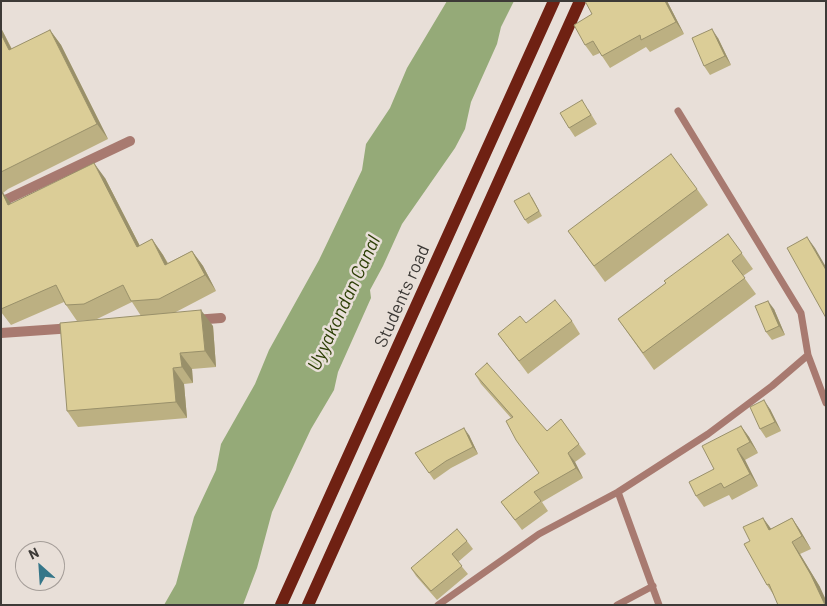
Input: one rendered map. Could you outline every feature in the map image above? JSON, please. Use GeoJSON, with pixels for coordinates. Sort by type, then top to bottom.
{"type":"FeatureCollection","features":[{"type":"Feature","properties":{"kind":"main road","name":"Students road"},"geometry":{"type":"LineString","coordinates":[[282,605],[554,1]]}},
{"type":"Feature","properties":{"kind":"main road"},"geometry":{"type":"LineString","coordinates":[[308,605],[580,1]]}},
{"type":"Feature","properties":{"kind":"street"},"geometry":{"type":"LineString","coordinates":[[1,202],[130,141]]}},
{"type":"Feature","properties":{"kind":"street"},"geometry":{"type":"LineString","coordinates":[[183,321],[221,318]]}},
{"type":"Feature","properties":{"kind":"street"},"geometry":{"type":"LineString","coordinates":[[1,333],[87,327]]}},
{"type":"Feature","properties":{"kind":"lane"},"geometry":{"type":"LineString","coordinates":[[678,111],[801,313],[808,355],[826,403]]}},
{"type":"Feature","properties":{"kind":"lane"},"geometry":{"type":"LineString","coordinates":[[438,605],[539,534],[618,492],[708,434],[772,386],[808,355]]}},
{"type":"Feature","properties":{"kind":"lane"},"geometry":{"type":"LineString","coordinates":[[618,492],[659,605]]}},
{"type":"Feature","properties":{"kind":"lane"},"geometry":{"type":"LineString","coordinates":[[617,605],[653,586]]}},
{"type":"Feature","properties":{"kind":"water","name":"Uyyakondan Canal"},"geometry":{"type":"Polygon","coordinates":[[[447,1],[514,1],[501,27],[497,44],[471,102],[465,129],[455,148],[402,224],[370,290],[371,298],[338,372],[334,390],[311,429],[272,512],[257,568],[243,605],[164,605],[176,584],[194,517],[216,470],[221,444],[255,384],[269,350],[319,260],[362,170],[366,144],[390,108],[407,68],[447,1]]]}},
{"type":"Feature","properties":{"kind":"building"},"geometry":{"type":"Polygon","coordinates":[[[585,1],[665,1],[676,22],[641,40],[640,35],[602,56],[593,41],[585,45],[574,25],[592,14],[585,1]]]}},
{"type":"Feature","properties":{"kind":"building"},"geometry":{"type":"Polygon","coordinates":[[[712,29],[725,56],[704,66],[692,38],[712,29]]]}},
{"type":"Feature","properties":{"kind":"building"},"geometry":{"type":"Polygon","coordinates":[[[50,30],[97,124],[1,172],[1,34],[9,50],[50,30]]]}},
{"type":"Feature","properties":{"kind":"building"},"geometry":{"type":"Polygon","coordinates":[[[582,100],[591,115],[569,128],[560,113],[582,100]]]}},
{"type":"Feature","properties":{"kind":"building"},"geometry":{"type":"Polygon","coordinates":[[[671,154],[697,189],[594,266],[568,231],[671,154]]]}},
{"type":"Feature","properties":{"kind":"building"},"geometry":{"type":"Polygon","coordinates":[[[94,163],[137,247],[152,239],[165,265],[192,251],[205,275],[159,299],[131,301],[123,285],[84,304],[66,305],[56,285],[1,309],[1,190],[8,205],[94,163]]]}},
{"type":"Feature","properties":{"kind":"building"},"geometry":{"type":"Polygon","coordinates":[[[529,193],[539,211],[525,220],[514,201],[529,193]]]}},
{"type":"Feature","properties":{"kind":"building"},"geometry":{"type":"Polygon","coordinates":[[[728,234],[742,253],[732,261],[745,278],[643,353],[618,319],[666,283],[664,281],[728,234]]]}},
{"type":"Feature","properties":{"kind":"building"},"geometry":{"type":"Polygon","coordinates":[[[807,237],[826,270],[826,318],[787,248],[807,237]]]}},
{"type":"Feature","properties":{"kind":"building"},"geometry":{"type":"Polygon","coordinates":[[[555,300],[572,321],[519,361],[498,334],[520,316],[526,323],[555,300]]]}},
{"type":"Feature","properties":{"kind":"building"},"geometry":{"type":"Polygon","coordinates":[[[768,301],[779,326],[766,332],[755,306],[768,301]]]}},
{"type":"Feature","properties":{"kind":"building"},"geometry":{"type":"Polygon","coordinates":[[[201,310],[205,351],[180,353],[182,367],[173,368],[176,402],[67,411],[60,323],[201,310]]]}},
{"type":"Feature","properties":{"kind":"building"},"geometry":{"type":"Polygon","coordinates":[[[487,363],[547,431],[561,419],[579,444],[568,453],[576,468],[534,492],[541,501],[515,520],[501,502],[539,473],[516,440],[506,421],[513,417],[475,374],[487,363]]]}},
{"type":"Feature","properties":{"kind":"building"},"geometry":{"type":"Polygon","coordinates":[[[764,400],[775,422],[760,429],[750,407],[764,400]]]}},
{"type":"Feature","properties":{"kind":"building"},"geometry":{"type":"Polygon","coordinates":[[[741,426],[750,442],[737,449],[750,474],[724,488],[721,483],[696,496],[689,482],[714,469],[702,446],[741,426]]]}},
{"type":"Feature","properties":{"kind":"building"},"geometry":{"type":"Polygon","coordinates":[[[464,428],[473,447],[446,461],[429,473],[415,453],[464,428]]]}},
{"type":"Feature","properties":{"kind":"building"},"geometry":{"type":"Polygon","coordinates":[[[763,518],[769,530],[792,518],[802,536],[792,542],[811,575],[825,605],[778,605],[769,584],[767,585],[744,544],[750,541],[743,527],[763,518]]]}},
{"type":"Feature","properties":{"kind":"building"},"geometry":{"type":"Polygon","coordinates":[[[457,529],[467,541],[452,554],[462,566],[431,591],[411,568],[457,529]]]}}]}
